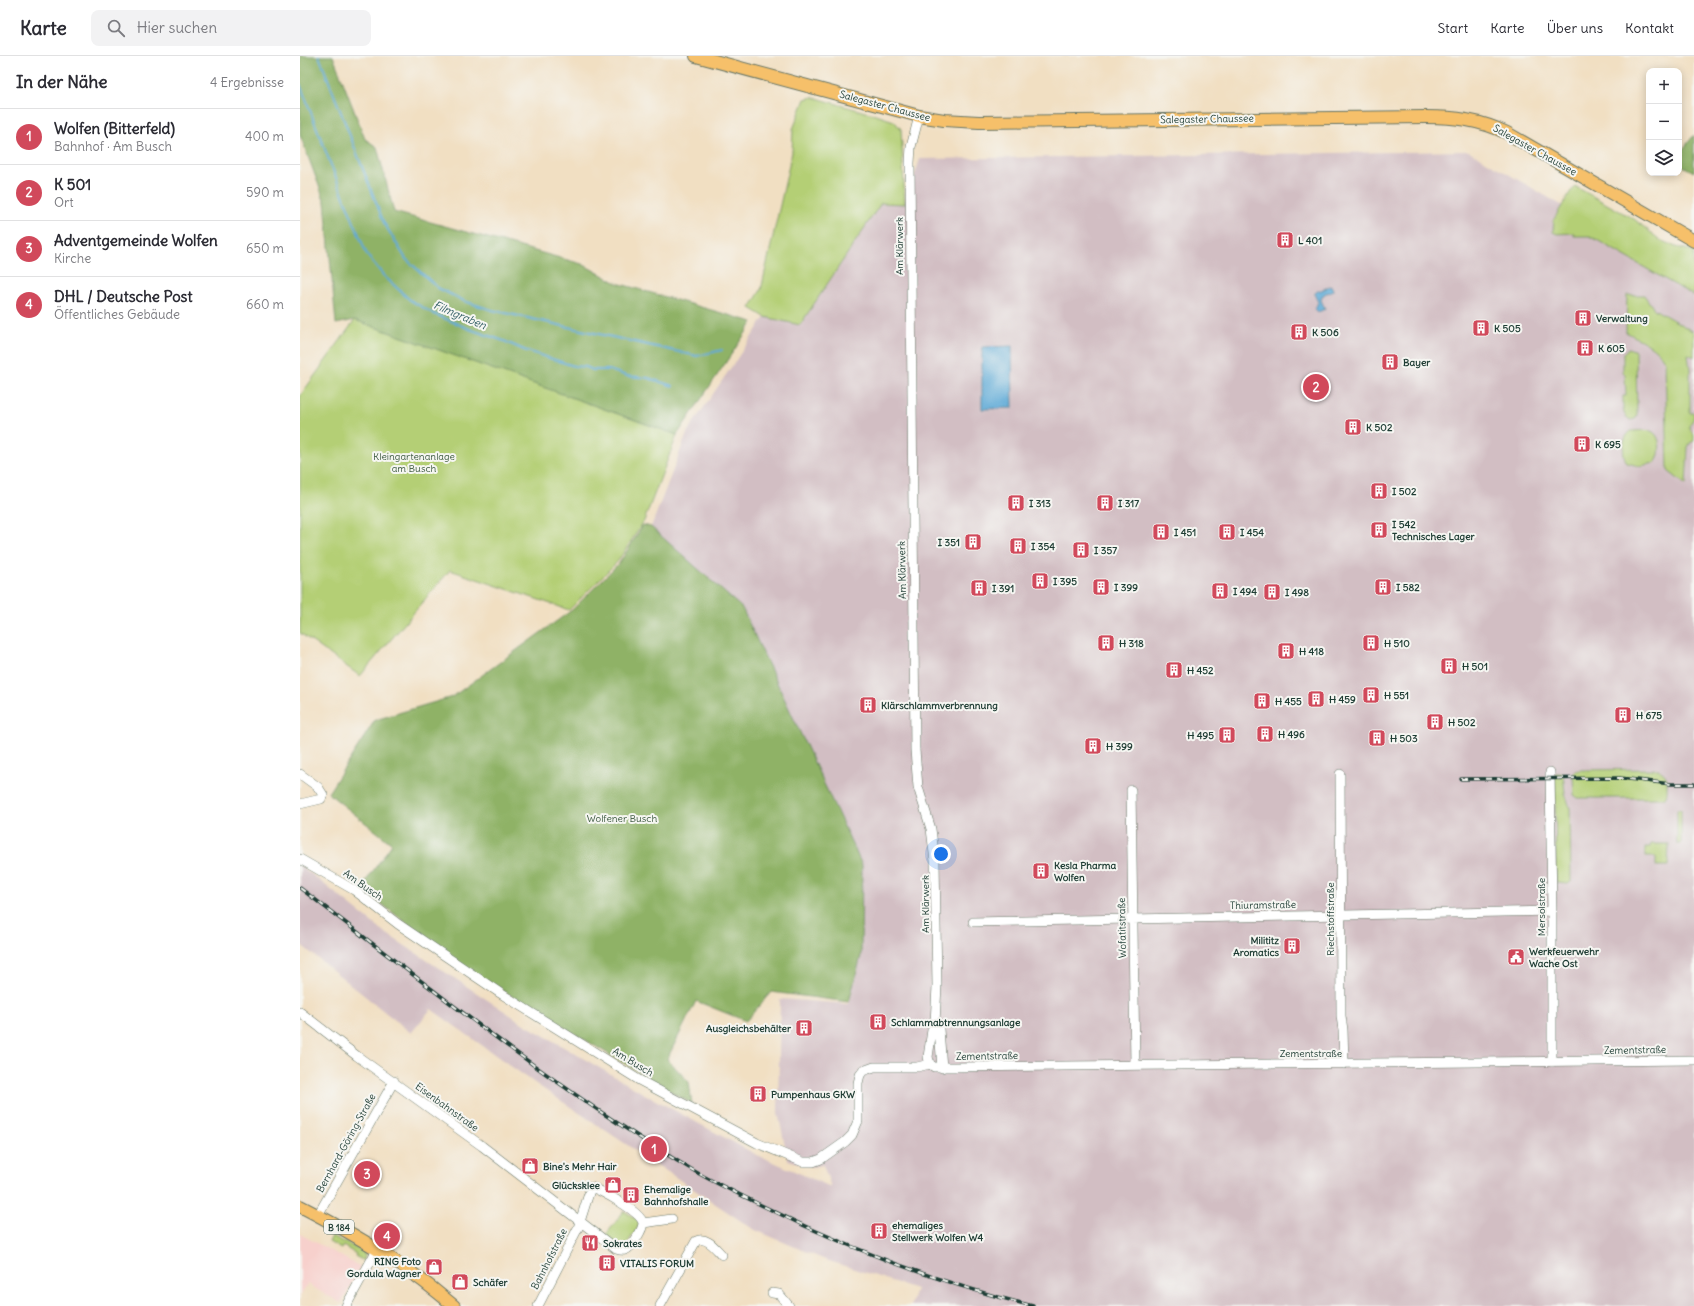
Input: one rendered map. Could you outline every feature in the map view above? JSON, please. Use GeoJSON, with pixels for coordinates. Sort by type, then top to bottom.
{"type":"FeatureCollection","features":[{"type":"Feature","properties":{"kind":"main road","name":"Salegaster Chaussee"},"geometry":{"type":"LineString","coordinates":[[696,56],[919,116],[944,120],[979,122],[1426,117],[1461,118],[1484,123],[1507,133],[1694,241]]}},
{"type":"Feature","properties":{"kind":"main road","name":"B 184"},"geometry":{"type":"LineString","coordinates":[[300,1206],[378,1248],[412,1272],[454,1306]]}},
{"type":"Feature","properties":{"kind":"street","name":"Am Klärwerk"},"geometry":{"type":"LineString","coordinates":[[919,116],[911,147],[910,163],[915,761],[919,791],[931,829],[935,852],[937,986],[935,1023],[932,1030],[928,1057],[930,1064]]}},
{"type":"Feature","properties":{"kind":"street"},"geometry":{"type":"LineString","coordinates":[[300,774],[318,787],[323,795],[321,799],[300,804]]}},
{"type":"Feature","properties":{"kind":"street","name":"Riechstoffstraße"},"geometry":{"type":"LineString","coordinates":[[1340,774],[1341,1016],[1344,1064]]}},
{"type":"Feature","properties":{"kind":"street","name":"Mersolstraße"},"geometry":{"type":"LineString","coordinates":[[1550,774],[1552,1062]]}},
{"type":"Feature","properties":{"kind":"street","name":"Wofatitstraße"},"geometry":{"type":"LineString","coordinates":[[1131,790],[1135,1065]]}},
{"type":"Feature","properties":{"kind":"street","name":"Am Busch"},"geometry":{"type":"LineString","coordinates":[[300,859],[354,890],[398,924],[500,993],[639,1080],[757,1143],[803,1162],[812,1162],[821,1158],[845,1142],[852,1135],[858,1121],[859,1078],[866,1069],[874,1067],[917,1067],[930,1064]]}},
{"type":"Feature","properties":{"kind":"street","name":"Thiuramstraße"},"geometry":{"type":"LineString","coordinates":[[974,922],[1552,912]]}},
{"type":"Feature","properties":{"kind":"street","name":"Eisenbahnstraße"},"geometry":{"type":"LineString","coordinates":[[300,1012],[580,1221]]}},
{"type":"Feature","properties":{"kind":"street","name":"Am Klärwerk"},"geometry":{"type":"LineString","coordinates":[[935,1023],[939,1029],[942,1068]]}},
{"type":"Feature","properties":{"kind":"street","name":"Zementstraße"},"geometry":{"type":"LineString","coordinates":[[930,1064],[934,1067],[942,1068],[1694,1060]]}},
{"type":"Feature","properties":{"kind":"street","name":"Bernhard-Göring-Straße"},"geometry":{"type":"LineString","coordinates":[[318,1215],[394,1081]]}},
{"type":"Feature","properties":{"kind":"street","name":"Bahnhofstraße"},"geometry":{"type":"LineString","coordinates":[[538,1306],[580,1221],[591,1187],[611,1197],[641,1218],[643,1223]]}},
{"type":"Feature","properties":{"kind":"street"},"geometry":{"type":"LineString","coordinates":[[580,1221],[620,1251],[629,1247],[642,1229],[643,1223],[672,1219]]}},
{"type":"Feature","properties":{"kind":"street"},"geometry":{"type":"LineString","coordinates":[[660,1306],[693,1244],[699,1239],[710,1243],[722,1255]]}},
{"type":"Feature","properties":{"kind":"street"},"geometry":{"type":"LineString","coordinates":[[346,1306],[378,1248]]}},
{"type":"Feature","properties":{"kind":"street"},"geometry":{"type":"LineString","coordinates":[[772,1293],[779,1294],[789,1306]]}},
{"type":"Feature","properties":{"kind":"shaded area"},"geometry":{"type":"Polygon","coordinates":[[[1469,151],[1694,283],[1694,1306],[911,1306],[916,1289],[823,1259],[753,1229],[536,1084],[431,1009],[411,1033],[300,944],[300,865],[384,932],[524,1024],[648,1096],[755,1154],[831,1187],[823,1165],[812,1167],[788,1160],[778,1113],[780,999],[849,1004],[861,956],[861,948],[742,608],[651,527],[688,431],[765,317],[800,325],[881,203],[905,204],[920,159],[1469,151]]]}},
{"type":"Feature","properties":{"kind":"shaded area"},"geometry":{"type":"Polygon","coordinates":[[[300,1234],[361,1267],[341,1303],[307,1284],[300,1297],[300,1234]]]}},
{"type":"Feature","properties":{"kind":"green space"},"geometry":{"type":"Polygon","coordinates":[[[300,56],[333,56],[365,139],[377,147],[394,212],[582,264],[617,283],[753,322],[677,435],[355,320],[336,324],[325,202],[300,135],[300,56]]]}},
{"type":"Feature","properties":{"kind":"green space"},"geometry":{"type":"Polygon","coordinates":[[[813,97],[894,121],[901,129],[905,204],[881,203],[800,325],[765,317],[750,308],[761,290],[792,152],[793,129],[805,99],[813,97]]]}},
{"type":"Feature","properties":{"kind":"green space"},"geometry":{"type":"Polygon","coordinates":[[[1694,135],[1694,172],[1682,166],[1682,150],[1694,135]]]}},
{"type":"Feature","properties":{"kind":"green space"},"geometry":{"type":"Polygon","coordinates":[[[1576,187],[1634,219],[1660,240],[1676,247],[1694,251],[1694,296],[1590,236],[1574,236],[1574,233],[1557,234],[1553,232],[1554,219],[1571,191],[1576,187]]]}},
{"type":"Feature","properties":{"kind":"green space"},"geometry":{"type":"Polygon","coordinates":[[[1627,295],[1644,295],[1654,309],[1694,332],[1694,357],[1688,354],[1690,370],[1690,413],[1694,413],[1694,418],[1689,426],[1694,435],[1694,441],[1690,443],[1688,447],[1686,485],[1668,471],[1665,362],[1653,348],[1626,332],[1627,295]]]}},
{"type":"Feature","properties":{"kind":"green space","name":"Kleingartenanlage am Busch"},"geometry":{"type":"Polygon","coordinates":[[[355,320],[677,435],[644,521],[618,561],[569,610],[450,570],[360,676],[300,633],[300,396],[355,320]]]}},
{"type":"Feature","properties":{"kind":"green space"},"geometry":{"type":"Polygon","coordinates":[[[1628,348],[1634,350],[1636,354],[1637,415],[1635,419],[1631,420],[1624,413],[1623,406],[1623,396],[1626,396],[1625,374],[1623,373],[1623,354],[1628,348]]]}},
{"type":"Feature","properties":{"kind":"green space"},"geometry":{"type":"Polygon","coordinates":[[[1642,430],[1653,432],[1656,435],[1660,447],[1655,463],[1639,466],[1627,463],[1623,446],[1626,437],[1631,431],[1642,430]]]}},
{"type":"Feature","properties":{"kind":"green space","name":"Wolfener Busch"},"geometry":{"type":"Polygon","coordinates":[[[643,525],[651,527],[742,608],[862,865],[861,956],[849,1002],[771,992],[746,1021],[696,1001],[667,1059],[689,1082],[692,1104],[465,968],[361,888],[392,844],[328,793],[375,720],[452,697],[572,610],[620,562],[643,525]]]}},
{"type":"Feature","properties":{"kind":"green space"},"geometry":{"type":"Polygon","coordinates":[[[1653,769],[1662,772],[1666,776],[1667,792],[1664,798],[1578,798],[1574,795],[1573,775],[1575,771],[1653,769]]]}},
{"type":"Feature","properties":{"kind":"green space"},"geometry":{"type":"Polygon","coordinates":[[[1555,773],[1563,773],[1565,793],[1570,808],[1571,882],[1568,884],[1558,883],[1556,880],[1555,773]]]}},
{"type":"Feature","properties":{"kind":"green space"},"geometry":{"type":"Polygon","coordinates":[[[1677,809],[1681,809],[1681,844],[1677,844],[1677,809]]]}},
{"type":"Feature","properties":{"kind":"green space"},"geometry":{"type":"Polygon","coordinates":[[[1651,844],[1669,844],[1668,866],[1656,866],[1656,857],[1645,857],[1645,847],[1650,847],[1651,844]]]}},
{"type":"Feature","properties":{"kind":"green space"},"geometry":{"type":"Polygon","coordinates":[[[624,1211],[638,1220],[639,1226],[626,1245],[619,1246],[605,1236],[624,1211]]]}},
{"type":"Feature","properties":{"kind":"green space"},"geometry":{"type":"Polygon","coordinates":[[[332,1236],[364,1252],[364,1261],[343,1246],[341,1249],[329,1242],[332,1236]]]}},
{"type":"Feature","properties":{"kind":"water"},"geometry":{"type":"Polygon","coordinates":[[[1329,286],[1332,287],[1332,292],[1326,293],[1322,296],[1321,300],[1325,309],[1318,312],[1315,309],[1318,302],[1315,293],[1329,286]]]}},
{"type":"Feature","properties":{"kind":"water"},"geometry":{"type":"Polygon","coordinates":[[[1012,346],[1013,408],[982,409],[982,347],[1012,346]]]}},
{"type":"Feature","properties":{"kind":"waterway"},"geometry":{"type":"LineString","coordinates":[[319,56],[384,223],[406,259],[438,288],[464,301],[492,310],[697,356],[722,350]]}},
{"type":"Feature","properties":{"kind":"waterway","name":"Filmgraben"},"geometry":{"type":"LineString","coordinates":[[300,84],[367,255],[384,276],[410,300],[434,314],[524,350],[574,366],[586,367],[593,370],[609,370],[627,376],[648,378],[673,386]]}},
{"type":"Feature","properties":{"kind":"railway"},"geometry":{"type":"LineString","coordinates":[[1461,779],[1620,778],[1671,784],[1694,784]]}},
{"type":"Feature","properties":{"kind":"railway"},"geometry":{"type":"LineString","coordinates":[[300,888],[543,1072],[593,1107],[696,1172],[794,1221],[860,1250],[963,1287],[1033,1306]]}},
{"type":"Feature","properties":{"kind":"place","name":"L 401"},"geometry":{"type":"Point","coordinates":[1285,240]}},
{"type":"Feature","properties":{"kind":"place","name":"Verwaltung"},"geometry":{"type":"Point","coordinates":[1583,318]}},
{"type":"Feature","properties":{"kind":"place","name":"K 505"},"geometry":{"type":"Point","coordinates":[1481,328]}},
{"type":"Feature","properties":{"kind":"place","name":"K 506"},"geometry":{"type":"Point","coordinates":[1299,332]}},
{"type":"Feature","properties":{"kind":"place","name":"K 605"},"geometry":{"type":"Point","coordinates":[1585,348]}},
{"type":"Feature","properties":{"kind":"place","name":"Bayer"},"geometry":{"type":"Point","coordinates":[1390,362]}},
{"type":"Feature","properties":{"kind":"place","name":"K 501"},"geometry":{"type":"Point","coordinates":[1316,387]}},
{"type":"Feature","properties":{"kind":"place","name":"K 502"},"geometry":{"type":"Point","coordinates":[1353,427]}},
{"type":"Feature","properties":{"kind":"place","name":"K 695"},"geometry":{"type":"Point","coordinates":[1582,444]}},
{"type":"Feature","properties":{"kind":"place","name":"I 502"},"geometry":{"type":"Point","coordinates":[1379,491]}},
{"type":"Feature","properties":{"kind":"place","name":"I 313"},"geometry":{"type":"Point","coordinates":[1016,503]}},
{"type":"Feature","properties":{"kind":"place","name":"I 317"},"geometry":{"type":"Point","coordinates":[1105,503]}},
{"type":"Feature","properties":{"kind":"place","name":"I 542 Technisches Lager"},"geometry":{"type":"Point","coordinates":[1379,530]}},
{"type":"Feature","properties":{"kind":"place","name":"I 451"},"geometry":{"type":"Point","coordinates":[1161,532]}},
{"type":"Feature","properties":{"kind":"place","name":"I 454"},"geometry":{"type":"Point","coordinates":[1227,532]}},
{"type":"Feature","properties":{"kind":"place","name":"I 351"},"geometry":{"type":"Point","coordinates":[973,542]}},
{"type":"Feature","properties":{"kind":"place","name":"I 354"},"geometry":{"type":"Point","coordinates":[1018,546]}},
{"type":"Feature","properties":{"kind":"place","name":"I 357"},"geometry":{"type":"Point","coordinates":[1081,550]}},
{"type":"Feature","properties":{"kind":"place","name":"I 395"},"geometry":{"type":"Point","coordinates":[1040,581]}},
{"type":"Feature","properties":{"kind":"place","name":"I 399"},"geometry":{"type":"Point","coordinates":[1101,587]}},
{"type":"Feature","properties":{"kind":"place","name":"I 582"},"geometry":{"type":"Point","coordinates":[1383,587]}},
{"type":"Feature","properties":{"kind":"place","name":"I 391"},"geometry":{"type":"Point","coordinates":[979,588]}},
{"type":"Feature","properties":{"kind":"place","name":"I 494"},"geometry":{"type":"Point","coordinates":[1220,591]}},
{"type":"Feature","properties":{"kind":"place","name":"I 498"},"geometry":{"type":"Point","coordinates":[1272,592]}},
{"type":"Feature","properties":{"kind":"place","name":"H 318"},"geometry":{"type":"Point","coordinates":[1106,643]}},
{"type":"Feature","properties":{"kind":"place","name":"H 510"},"geometry":{"type":"Point","coordinates":[1371,643]}},
{"type":"Feature","properties":{"kind":"place","name":"H 418"},"geometry":{"type":"Point","coordinates":[1286,651]}},
{"type":"Feature","properties":{"kind":"place","name":"H 501"},"geometry":{"type":"Point","coordinates":[1449,666]}},
{"type":"Feature","properties":{"kind":"place","name":"H 452"},"geometry":{"type":"Point","coordinates":[1174,670]}},
{"type":"Feature","properties":{"kind":"place","name":"H 551"},"geometry":{"type":"Point","coordinates":[1371,695]}},
{"type":"Feature","properties":{"kind":"place","name":"H 459"},"geometry":{"type":"Point","coordinates":[1316,699]}},
{"type":"Feature","properties":{"kind":"place","name":"H 455"},"geometry":{"type":"Point","coordinates":[1262,701]}},
{"type":"Feature","properties":{"kind":"place","name":"Klärschlammverbrennung"},"geometry":{"type":"Point","coordinates":[868,705]}},
{"type":"Feature","properties":{"kind":"place","name":"H 675"},"geometry":{"type":"Point","coordinates":[1623,715]}},
{"type":"Feature","properties":{"kind":"place","name":"H 502"},"geometry":{"type":"Point","coordinates":[1435,722]}},
{"type":"Feature","properties":{"kind":"place","name":"H 496"},"geometry":{"type":"Point","coordinates":[1265,734]}},
{"type":"Feature","properties":{"kind":"place","name":"H 495"},"geometry":{"type":"Point","coordinates":[1227,735]}},
{"type":"Feature","properties":{"kind":"place","name":"H 503"},"geometry":{"type":"Point","coordinates":[1377,738]}},
{"type":"Feature","properties":{"kind":"place","name":"H 399"},"geometry":{"type":"Point","coordinates":[1093,746]}},
{"type":"Feature","properties":{"kind":"place","name":"Kesla Pharma Wolfen"},"geometry":{"type":"Point","coordinates":[1041,871]}},
{"type":"Feature","properties":{"kind":"place","name":"Milititz Aromatics"},"geometry":{"type":"Point","coordinates":[1292,946]}},
{"type":"Feature","properties":{"kind":"place","name":"Werkfeuerwehr Wache Ost"},"geometry":{"type":"Point","coordinates":[1516,957]}},
{"type":"Feature","properties":{"kind":"place","name":"Schlammabtrennungsanlage"},"geometry":{"type":"Point","coordinates":[878,1022]}},
{"type":"Feature","properties":{"kind":"place","name":"Ausgleichsbehälter"},"geometry":{"type":"Point","coordinates":[804,1028]}},
{"type":"Feature","properties":{"kind":"place","name":"Pumpenhaus GKW"},"geometry":{"type":"Point","coordinates":[758,1094]}},
{"type":"Feature","properties":{"kind":"place","name":"Wolfen (Bitterfeld)"},"geometry":{"type":"Point","coordinates":[654,1149]}},
{"type":"Feature","properties":{"kind":"place","name":"Bine's Mehr Hair"},"geometry":{"type":"Point","coordinates":[530,1166]}},
{"type":"Feature","properties":{"kind":"place","name":"Adventgemeinde Wolfen"},"geometry":{"type":"Point","coordinates":[367,1174]}},
{"type":"Feature","properties":{"kind":"place","name":"Glücksklee"},"geometry":{"type":"Point","coordinates":[613,1185]}},
{"type":"Feature","properties":{"kind":"place","name":"Ehemalige Bahnhofshalle"},"geometry":{"type":"Point","coordinates":[631,1195]}},
{"type":"Feature","properties":{"kind":"place","name":"ehemaliges Stellwerk Wolfen W4"},"geometry":{"type":"Point","coordinates":[879,1231]}},
{"type":"Feature","properties":{"kind":"place","name":"DHL / Deutsche Post"},"geometry":{"type":"Point","coordinates":[387,1236]}},
{"type":"Feature","properties":{"kind":"place","name":"Sokrates"},"geometry":{"type":"Point","coordinates":[590,1243]}},
{"type":"Feature","properties":{"kind":"place","name":"VITALIS FORUM"},"geometry":{"type":"Point","coordinates":[607,1263]}},
{"type":"Feature","properties":{"kind":"place","name":"RING Foto Gordula Wagner"},"geometry":{"type":"Point","coordinates":[434,1267]}},
{"type":"Feature","properties":{"kind":"place","name":"Schäfer"},"geometry":{"type":"Point","coordinates":[460,1282]}}]}
